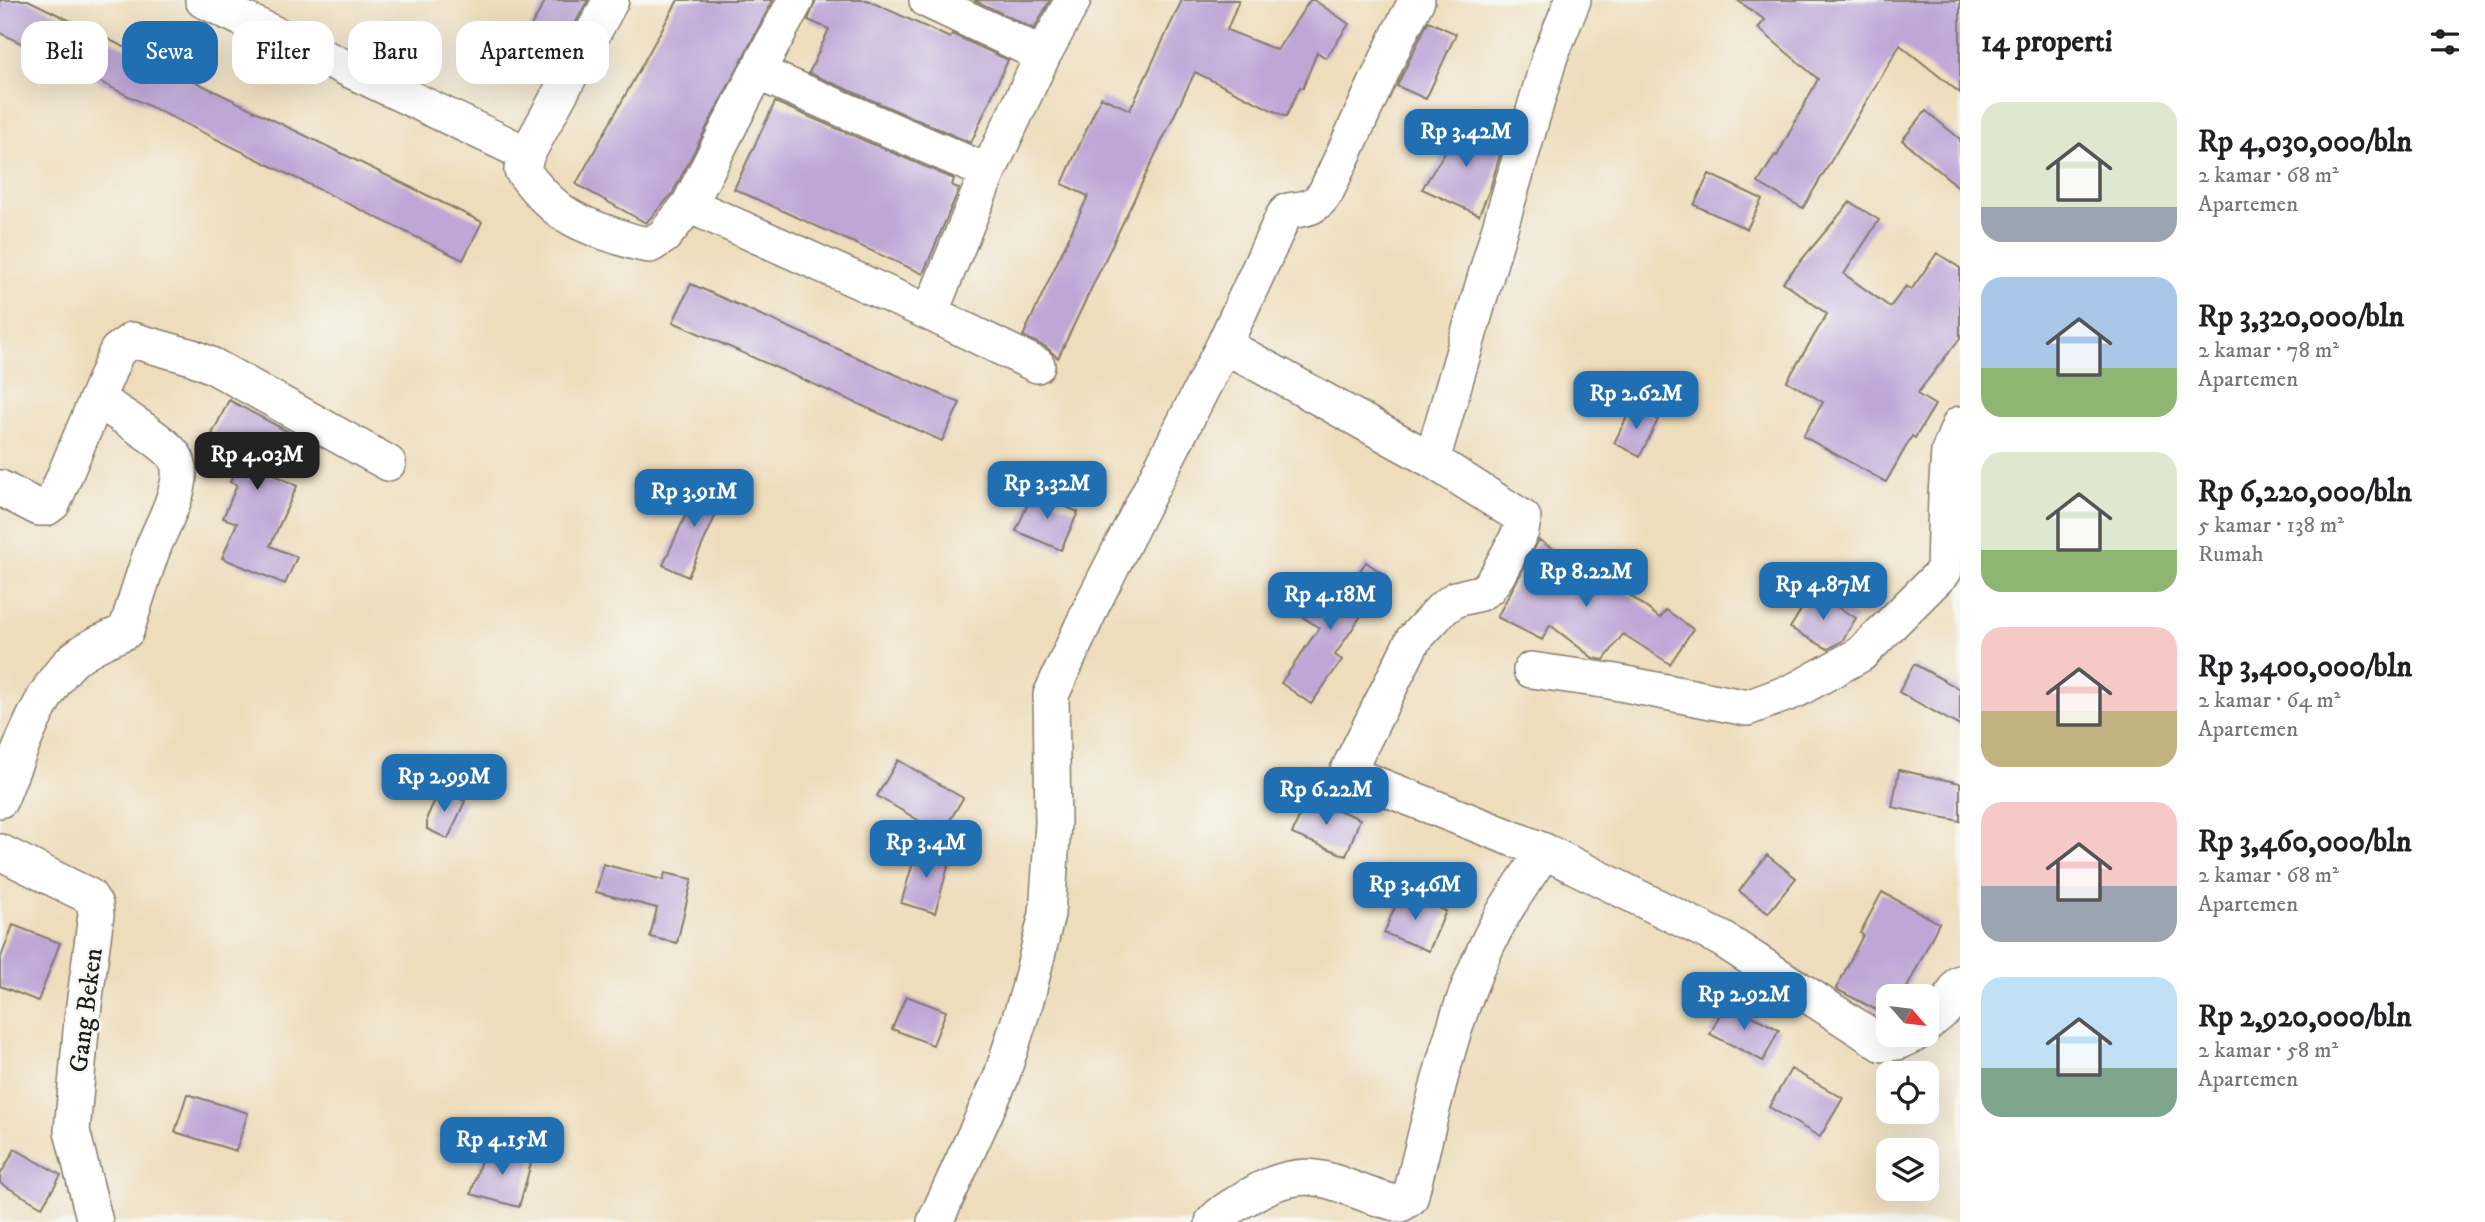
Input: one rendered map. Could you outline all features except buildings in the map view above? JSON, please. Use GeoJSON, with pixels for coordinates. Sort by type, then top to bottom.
{"type":"FeatureCollection","features":[{"type":"Feature","properties":{"kind":"street"},"geometry":{"type":"LineString","coordinates":[[203,0],[245,9],[527,154]]}},
{"type":"Feature","properties":{"kind":"street"},"geometry":{"type":"LineString","coordinates":[[611,0],[527,154],[522,170],[554,207],[582,225],[650,245],[659,241],[688,205],[796,0]]}},
{"type":"Feature","properties":{"kind":"street"},"geometry":{"type":"LineString","coordinates":[[927,0],[1043,55]]}},
{"type":"Feature","properties":{"kind":"street"},"geometry":{"type":"LineString","coordinates":[[930,313],[988,172],[1043,55],[1073,0]]}},
{"type":"Feature","properties":{"kind":"street"},"geometry":{"type":"LineString","coordinates":[[936,1222],[1001,1078],[1028,993],[1047,914],[1054,823],[1051,695],[1098,591],[1224,345],[1284,215],[1288,211],[1306,209],[1318,203],[1326,192],[1417,0]]}},
{"type":"Feature","properties":{"kind":"street"},"geometry":{"type":"LineString","coordinates":[[1432,460],[1550,56],[1573,0]]}},
{"type":"Feature","properties":{"kind":"street"},"geometry":{"type":"LineString","coordinates":[[757,72],[988,172]]}},
{"type":"Feature","properties":{"kind":"street"},"geometry":{"type":"LineString","coordinates":[[688,205],[930,313],[1037,365]]}},
{"type":"Feature","properties":{"kind":"street"},"geometry":{"type":"LineString","coordinates":[[0,488],[39,508],[46,508],[53,503],[117,351],[132,340],[192,357],[213,366],[388,463]]}},
{"type":"Feature","properties":{"kind":"street"},"geometry":{"type":"LineString","coordinates":[[1224,345],[1432,460],[1522,518],[1521,531],[1488,588],[1480,593],[1456,599],[1443,608],[1413,640],[1347,773],[1544,851],[1722,939],[1876,1039]]}},
{"type":"Feature","properties":{"kind":"street"},"geometry":{"type":"LineString","coordinates":[[0,800],[30,727],[51,687],[74,659],[126,631],[154,545],[173,502],[179,475],[177,458],[167,448],[97,399]]}},
{"type":"Feature","properties":{"kind":"street"},"geometry":{"type":"LineString","coordinates":[[1531,670],[1610,681],[1748,708],[1796,690],[1861,654],[1952,576],[1946,495],[1949,452],[1960,424]]}},
{"type":"Feature","properties":{"kind":"street"},"geometry":{"type":"LineString","coordinates":[[1213,1222],[1267,1186],[1309,1176],[1332,1180],[1389,1202],[1401,1204],[1410,1198],[1444,1059],[1458,1016],[1499,922],[1544,851]]}},
{"type":"Feature","properties":{"kind":"street","name":"Gang Beken"},"geometry":{"type":"LineString","coordinates":[[0,852],[89,896],[95,905],[72,1130],[95,1222]]}},
{"type":"Feature","properties":{"kind":"street"},"geometry":{"type":"LineString","coordinates":[[1939,1014],[1945,1009],[1960,983]]}}]}
